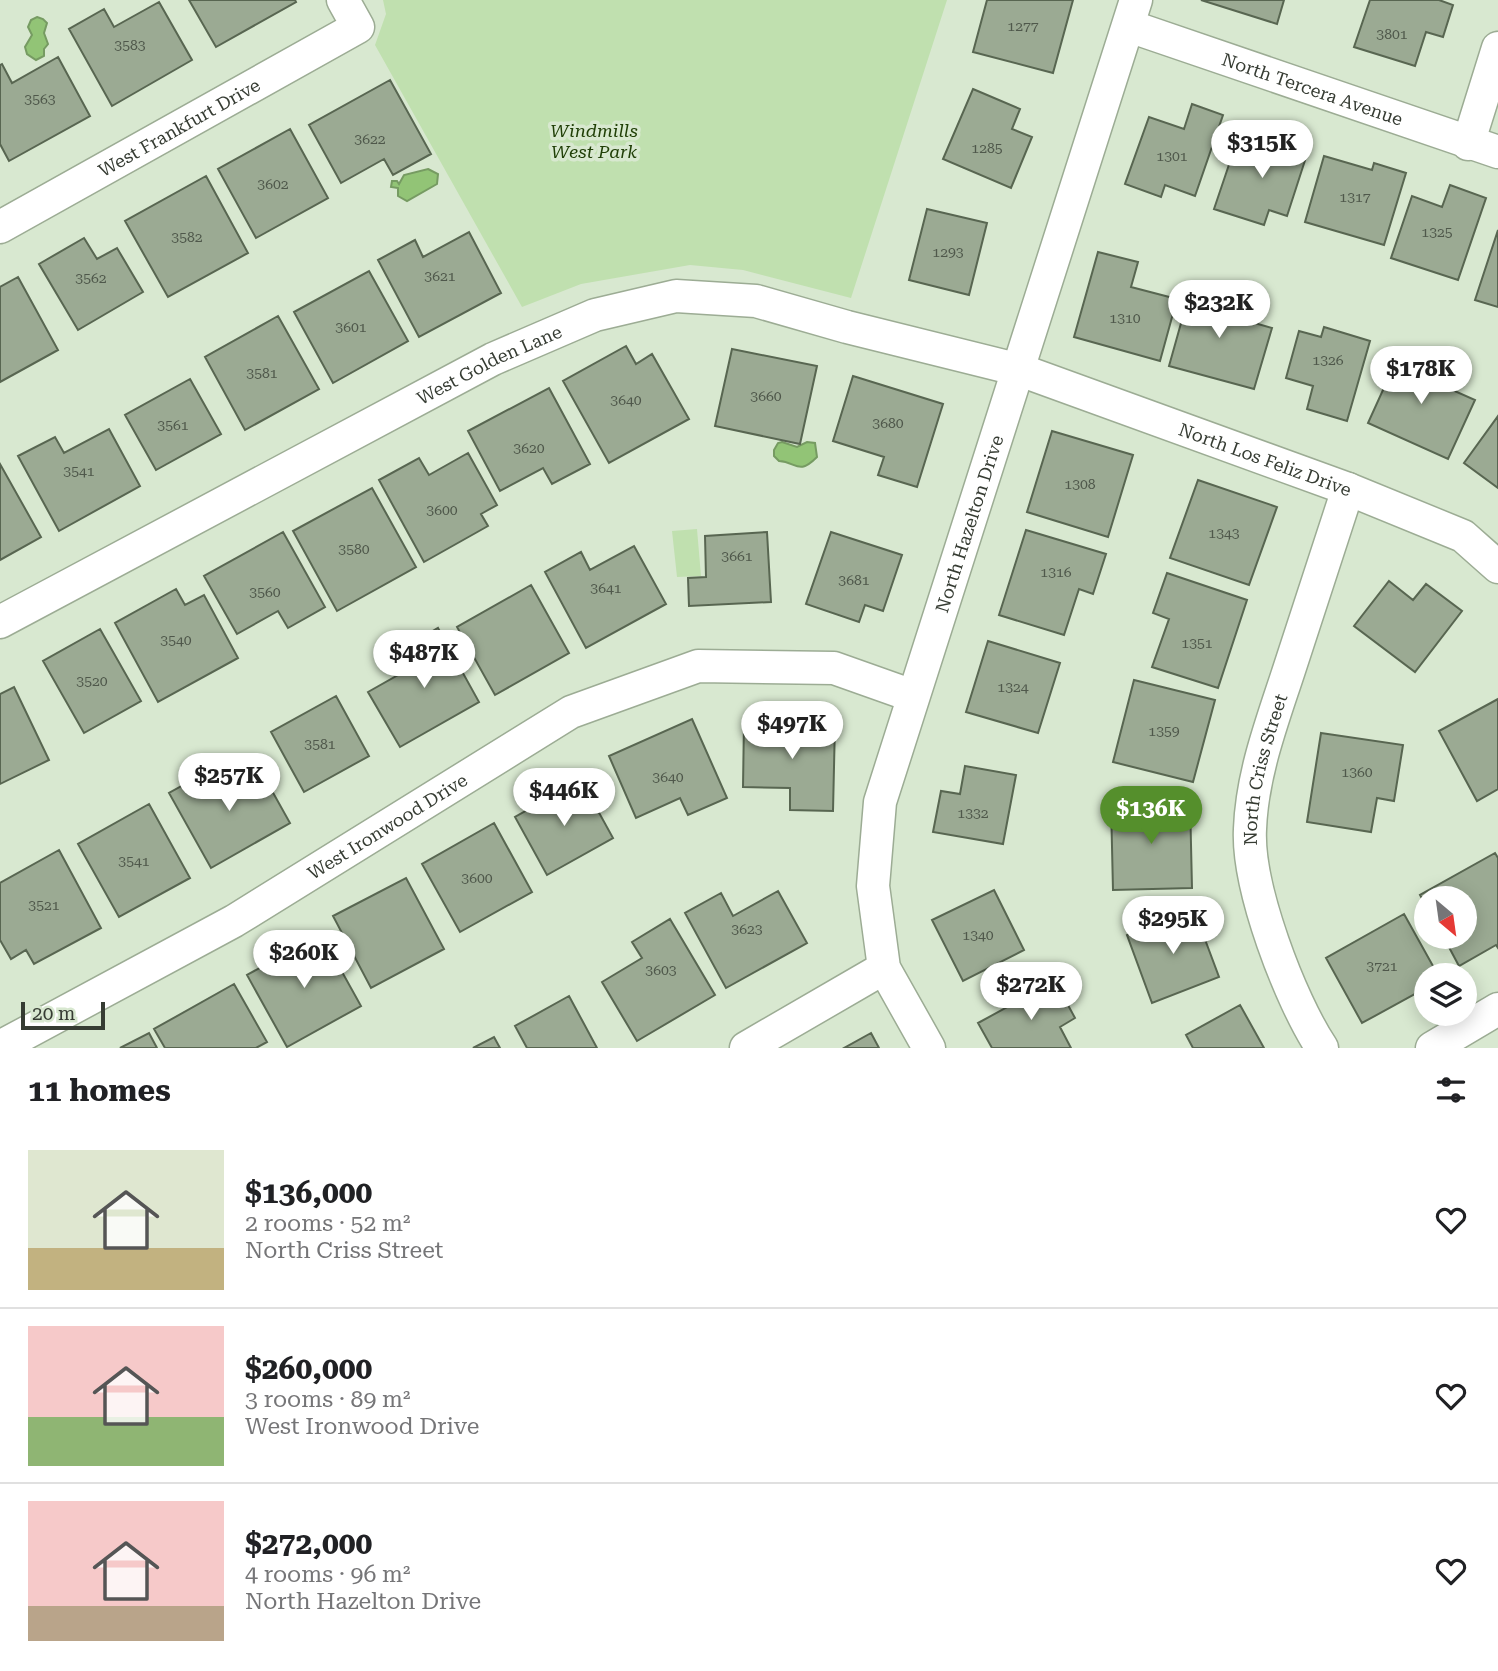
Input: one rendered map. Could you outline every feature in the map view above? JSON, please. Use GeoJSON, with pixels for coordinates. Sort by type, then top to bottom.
{"type":"FeatureCollection","features":[{"type":"Feature","properties":{"kind":"street","name":"West Frankfurt Drive"},"geometry":{"type":"LineString","coordinates":[[0,227],[358,27],[343,0]]}},
{"type":"Feature","properties":{"kind":"street","name":"North Tercera Avenue"},"geometry":{"type":"LineString","coordinates":[[1133,13],[1468,144],[1498,152]]}},
{"type":"Feature","properties":{"kind":"street","name":"North Hazelton Drive"},"geometry":{"type":"LineString","coordinates":[[929,1048],[884,968],[873,886],[880,802],[1133,13]]}},
{"type":"Feature","properties":{"kind":"street"},"geometry":{"type":"LineString","coordinates":[[1468,144],[1498,48]]}},
{"type":"Feature","properties":{"kind":"street","name":"West Golden Lane"},"geometry":{"type":"LineString","coordinates":[[0,622],[493,359],[594,314],[676,296],[756,301],[847,327],[1020,370]]}},
{"type":"Feature","properties":{"kind":"street","name":"North Los Feliz Drive"},"geometry":{"type":"LineString","coordinates":[[1020,370],[1348,489],[1463,536],[1498,568]]}},
{"type":"Feature","properties":{"kind":"street","name":"North Criss Street"},"geometry":{"type":"LineString","coordinates":[[1322,1048],[1308,1027],[1268,927],[1256,884],[1249,831],[1257,769],[1348,489]]}},
{"type":"Feature","properties":{"kind":"street","name":"West Ironwood Drive"},"geometry":{"type":"LineString","coordinates":[[0,1047],[234,921],[571,712],[698,666],[834,668],[913,696]]}},
{"type":"Feature","properties":{"kind":"street"},"geometry":{"type":"LineString","coordinates":[[746,1048],[884,968]]}},
{"type":"Feature","properties":{"kind":"street"},"geometry":{"type":"LineString","coordinates":[[1432,1048],[1498,1009]]}},
{"type":"Feature","properties":{"kind":"green space","name":"Windmills West Park"},"geometry":{"type":"Polygon","coordinates":[[[383,0],[947,0],[851,298],[743,270],[690,265],[581,284],[522,307],[375,45],[386,14],[383,0]]]}},
{"type":"Feature","properties":{"kind":"green space"},"geometry":{"type":"Polygon","coordinates":[[[697,529],[701,576],[677,577],[672,531],[697,529]]]}},
{"type":"Feature","properties":{"kind":"shaded area"},"geometry":{"type":"Polygon","coordinates":[[[37,17],[47,23],[44,33],[48,44],[44,49],[44,56],[36,60],[27,54],[25,47],[32,35],[28,27],[31,20],[37,17]]]}},
{"type":"Feature","properties":{"kind":"shaded area"},"geometry":{"type":"Polygon","coordinates":[[[428,169],[438,174],[437,184],[407,201],[398,196],[398,188],[391,187],[392,181],[399,184],[404,175],[428,169]]]}},
{"type":"Feature","properties":{"kind":"shaded area"},"geometry":{"type":"Polygon","coordinates":[[[807,442],[815,443],[817,457],[801,467],[779,461],[774,456],[774,450],[778,443],[797,447],[807,442]]]}},
{"type":"Feature","properties":{"kind":"building"},"geometry":{"type":"Polygon","coordinates":[[[189,0],[295,0],[296,2],[216,47],[189,0]]]}},
{"type":"Feature","properties":{"kind":"building"},"geometry":{"type":"Polygon","coordinates":[[[987,0],[1073,0],[1053,73],[973,52],[987,0]]]}},
{"type":"Feature","properties":{"kind":"building"},"geometry":{"type":"Polygon","coordinates":[[[1201,0],[1284,0],[1277,24],[1201,0]]]}},
{"type":"Feature","properties":{"kind":"building"},"geometry":{"type":"Polygon","coordinates":[[[1370,0],[1439,0],[1453,5],[1443,37],[1426,32],[1415,66],[1354,47],[1370,0]]]}},
{"type":"Feature","properties":{"kind":"building"},"geometry":{"type":"Polygon","coordinates":[[[159,2],[192,60],[112,106],[69,29],[104,9],[114,27],[159,2]]]}},
{"type":"Feature","properties":{"kind":"building"},"geometry":{"type":"Polygon","coordinates":[[[58,57],[90,116],[9,161],[0,144],[0,65],[2,64],[12,83],[58,57]]]}},
{"type":"Feature","properties":{"kind":"building"},"geometry":{"type":"Polygon","coordinates":[[[390,80],[431,154],[393,175],[384,159],[341,183],[309,125],[390,80]]]}},
{"type":"Feature","properties":{"kind":"building"},"geometry":{"type":"Polygon","coordinates":[[[973,89],[1020,109],[1012,129],[1032,137],[1011,188],[943,159],[973,89]]]}},
{"type":"Feature","properties":{"kind":"building"},"geometry":{"type":"Polygon","coordinates":[[[1192,104],[1223,115],[1195,196],[1165,185],[1161,197],[1125,184],[1149,117],[1184,129],[1192,104]]]}},
{"type":"Feature","properties":{"kind":"building"},"geometry":{"type":"Polygon","coordinates":[[[290,129],[328,198],[256,238],[218,169],[290,129]]]}},
{"type":"Feature","properties":{"kind":"building"},"geometry":{"type":"Polygon","coordinates":[[[1276,134],[1310,145],[1287,216],[1269,210],[1264,225],[1214,209],[1237,141],[1271,152],[1276,134]]]}},
{"type":"Feature","properties":{"kind":"building"},"geometry":{"type":"Polygon","coordinates":[[[1324,156],[1372,170],[1374,163],[1406,173],[1384,245],[1305,222],[1324,156]]]}},
{"type":"Feature","properties":{"kind":"building"},"geometry":{"type":"Polygon","coordinates":[[[206,176],[248,253],[168,297],[125,221],[206,176]]]}},
{"type":"Feature","properties":{"kind":"building"},"geometry":{"type":"Polygon","coordinates":[[[1450,185],[1486,198],[1458,280],[1391,258],[1412,196],[1442,207],[1450,185]]]}},
{"type":"Feature","properties":{"kind":"building"},"geometry":{"type":"Polygon","coordinates":[[[927,209],[987,223],[969,295],[909,280],[927,209]]]}},
{"type":"Feature","properties":{"kind":"building"},"geometry":{"type":"Polygon","coordinates":[[[1498,230],[1498,307],[1475,300],[1498,230]]]}},
{"type":"Feature","properties":{"kind":"building"},"geometry":{"type":"Polygon","coordinates":[[[469,232],[501,293],[419,337],[378,260],[415,240],[423,257],[469,232]]]}},
{"type":"Feature","properties":{"kind":"building"},"geometry":{"type":"Polygon","coordinates":[[[84,238],[97,259],[117,248],[143,292],[78,330],[39,264],[84,238]]]}},
{"type":"Feature","properties":{"kind":"building"},"geometry":{"type":"Polygon","coordinates":[[[1098,252],[1138,262],[1131,287],[1177,299],[1160,361],[1074,337],[1098,252]]]}},
{"type":"Feature","properties":{"kind":"building"},"geometry":{"type":"Polygon","coordinates":[[[369,271],[408,341],[333,383],[294,312],[369,271]]]}},
{"type":"Feature","properties":{"kind":"building"},"geometry":{"type":"Polygon","coordinates":[[[18,277],[58,350],[0,382],[0,287],[18,277]]]}},
{"type":"Feature","properties":{"kind":"building"},"geometry":{"type":"Polygon","coordinates":[[[1192,284],[1233,296],[1227,315],[1272,328],[1254,389],[1169,366],[1192,284]]]}},
{"type":"Feature","properties":{"kind":"building"},"geometry":{"type":"Polygon","coordinates":[[[278,316],[319,389],[245,430],[205,357],[278,316]]]}},
{"type":"Feature","properties":{"kind":"building"},"geometry":{"type":"Polygon","coordinates":[[[1324,327],[1370,341],[1347,421],[1307,409],[1313,386],[1286,378],[1299,331],[1321,337],[1324,327]]]}},
{"type":"Feature","properties":{"kind":"building"},"geometry":{"type":"Polygon","coordinates":[[[626,346],[636,364],[652,354],[689,419],[609,463],[563,381],[626,346]]]}},
{"type":"Feature","properties":{"kind":"building"},"geometry":{"type":"Polygon","coordinates":[[[1402,348],[1439,365],[1432,381],[1475,400],[1448,459],[1368,423],[1402,348]]]}},
{"type":"Feature","properties":{"kind":"building"},"geometry":{"type":"Polygon","coordinates":[[[732,349],[817,366],[800,444],[715,426],[732,349]]]}},
{"type":"Feature","properties":{"kind":"building"},"geometry":{"type":"Polygon","coordinates":[[[853,376],[943,404],[917,487],[878,475],[884,457],[833,441],[853,376]]]}},
{"type":"Feature","properties":{"kind":"building"},"geometry":{"type":"Polygon","coordinates":[[[190,379],[221,434],[156,470],[125,415],[190,379]]]}},
{"type":"Feature","properties":{"kind":"building"},"geometry":{"type":"Polygon","coordinates":[[[549,388],[590,464],[552,484],[543,468],[500,491],[468,431],[549,388]]]}},
{"type":"Feature","properties":{"kind":"building"},"geometry":{"type":"Polygon","coordinates":[[[1498,416],[1498,488],[1464,463],[1498,416]]]}},
{"type":"Feature","properties":{"kind":"building"},"geometry":{"type":"Polygon","coordinates":[[[109,429],[140,486],[59,531],[18,456],[55,437],[64,453],[109,429]]]}},
{"type":"Feature","properties":{"kind":"building"},"geometry":{"type":"Polygon","coordinates":[[[1052,431],[1133,455],[1108,537],[1027,512],[1052,431]]]}},
{"type":"Feature","properties":{"kind":"building"},"geometry":{"type":"Polygon","coordinates":[[[468,453],[497,505],[481,514],[488,526],[424,562],[379,480],[419,458],[429,475],[468,453]]]}},
{"type":"Feature","properties":{"kind":"building"},"geometry":{"type":"Polygon","coordinates":[[[0,464],[41,537],[0,560],[0,464]]]}},
{"type":"Feature","properties":{"kind":"building"},"geometry":{"type":"Polygon","coordinates":[[[1198,480],[1277,507],[1249,585],[1170,558],[1198,480]]]}},
{"type":"Feature","properties":{"kind":"building"},"geometry":{"type":"Polygon","coordinates":[[[372,488],[416,567],[337,611],[293,531],[372,488]]]}},
{"type":"Feature","properties":{"kind":"building"},"geometry":{"type":"Polygon","coordinates":[[[1026,530],[1106,554],[1093,594],[1079,589],[1064,635],[999,615],[1026,530]]]}},
{"type":"Feature","properties":{"kind":"building"},"geometry":{"type":"Polygon","coordinates":[[[283,532],[325,607],[288,628],[278,611],[237,634],[204,576],[283,532]]]}},
{"type":"Feature","properties":{"kind":"building"},"geometry":{"type":"Polygon","coordinates":[[[767,532],[771,602],[689,606],[688,578],[706,577],[705,536],[767,532]]]}},
{"type":"Feature","properties":{"kind":"building"},"geometry":{"type":"Polygon","coordinates":[[[831,532],[902,555],[883,611],[865,605],[859,622],[806,604],[831,532]]]}},
{"type":"Feature","properties":{"kind":"building"},"geometry":{"type":"Polygon","coordinates":[[[634,546],[666,604],[586,648],[545,572],[581,552],[590,570],[634,546]]]}},
{"type":"Feature","properties":{"kind":"building"},"geometry":{"type":"Polygon","coordinates":[[[1167,573],[1247,600],[1218,688],[1152,667],[1169,619],[1153,613],[1167,573]]]}},
{"type":"Feature","properties":{"kind":"building"},"geometry":{"type":"Polygon","coordinates":[[[1389,581],[1413,600],[1426,584],[1462,611],[1415,672],[1354,626],[1389,581]]]}},
{"type":"Feature","properties":{"kind":"building"},"geometry":{"type":"Polygon","coordinates":[[[531,585],[569,653],[495,695],[457,627],[531,585]]]}},
{"type":"Feature","properties":{"kind":"building"},"geometry":{"type":"Polygon","coordinates":[[[176,589],[185,605],[204,595],[238,658],[158,702],[115,623],[176,589]]]}},
{"type":"Feature","properties":{"kind":"building"},"geometry":{"type":"Polygon","coordinates":[[[438,628],[479,702],[400,747],[368,692],[412,667],[402,649],[438,628]]]}},
{"type":"Feature","properties":{"kind":"building"},"geometry":{"type":"Polygon","coordinates":[[[100,629],[141,701],[84,733],[43,661],[100,629]]]}},
{"type":"Feature","properties":{"kind":"building"},"geometry":{"type":"Polygon","coordinates":[[[988,641],[1060,663],[1038,733],[966,712],[988,641]]]}},
{"type":"Feature","properties":{"kind":"building"},"geometry":{"type":"Polygon","coordinates":[[[1134,680],[1215,700],[1193,782],[1113,762],[1134,680]]]}},
{"type":"Feature","properties":{"kind":"building"},"geometry":{"type":"Polygon","coordinates":[[[14,687],[49,760],[0,784],[0,694],[14,687]]]}},
{"type":"Feature","properties":{"kind":"building"},"geometry":{"type":"Polygon","coordinates":[[[336,696],[369,756],[304,792],[271,732],[336,696]]]}},
{"type":"Feature","properties":{"kind":"building"},"geometry":{"type":"Polygon","coordinates":[[[1498,699],[1498,789],[1477,801],[1439,731],[1498,699]]]}},
{"type":"Feature","properties":{"kind":"building"},"geometry":{"type":"Polygon","coordinates":[[[692,719],[727,798],[688,815],[680,798],[636,818],[609,756],[692,719]]]}},
{"type":"Feature","properties":{"kind":"building"},"geometry":{"type":"Polygon","coordinates":[[[744,722],[835,723],[833,811],[790,810],[790,788],[743,787],[744,722]]]}},
{"type":"Feature","properties":{"kind":"building"},"geometry":{"type":"Polygon","coordinates":[[[1321,733],[1403,745],[1394,801],[1377,798],[1371,832],[1307,822],[1321,733]]]}},
{"type":"Feature","properties":{"kind":"building"},"geometry":{"type":"Polygon","coordinates":[[[257,764],[290,823],[211,868],[169,793],[205,773],[213,788],[257,764]]]}},
{"type":"Feature","properties":{"kind":"building"},"geometry":{"type":"Polygon","coordinates":[[[965,766],[1016,775],[1003,844],[933,832],[941,791],[960,794],[965,766]]]}},
{"type":"Feature","properties":{"kind":"building"},"geometry":{"type":"Polygon","coordinates":[[[581,780],[613,838],[547,875],[515,817],[581,780]]]}},
{"type":"Feature","properties":{"kind":"building"},"geometry":{"type":"Polygon","coordinates":[[[1190,801],[1192,888],[1113,890],[1111,803],[1190,801]]]}},
{"type":"Feature","properties":{"kind":"building"},"geometry":{"type":"Polygon","coordinates":[[[149,804],[190,878],[119,917],[78,844],[149,804]]]}},
{"type":"Feature","properties":{"kind":"building"},"geometry":{"type":"Polygon","coordinates":[[[494,823],[532,892],[460,932],[422,864],[494,823]]]}},
{"type":"Feature","properties":{"kind":"building"},"geometry":{"type":"Polygon","coordinates":[[[59,850],[101,928],[34,964],[26,950],[11,959],[0,940],[0,883],[59,850]]]}},
{"type":"Feature","properties":{"kind":"building"},"geometry":{"type":"Polygon","coordinates":[[[1495,853],[1498,858],[1498,948],[1496,945],[1464,963],[1457,963],[1450,949],[1477,949],[1477,886],[1436,886],[1495,853]]]}},
{"type":"Feature","properties":{"kind":"building"},"geometry":{"type":"Polygon","coordinates":[[[406,878],[444,949],[371,988],[333,916],[406,878]]]}},
{"type":"Feature","properties":{"kind":"building"},"geometry":{"type":"Polygon","coordinates":[[[994,890],[1024,950],[963,981],[932,920],[994,890]]]}},
{"type":"Feature","properties":{"kind":"building"},"geometry":{"type":"Polygon","coordinates":[[[778,891],[807,943],[726,988],[685,913],[721,893],[733,916],[778,891]]]}},
{"type":"Feature","properties":{"kind":"building"},"geometry":{"type":"Polygon","coordinates":[[[1194,910],[1219,977],[1152,1003],[1127,935],[1194,910]]]}},
{"type":"Feature","properties":{"kind":"building"},"geometry":{"type":"Polygon","coordinates":[[[1404,914],[1414,932],[1414,949],[1424,949],[1431,963],[1414,963],[1414,995],[1362,1023],[1326,958],[1404,914]]]}},
{"type":"Feature","properties":{"kind":"building"},"geometry":{"type":"Polygon","coordinates":[[[670,919],[715,995],[637,1041],[602,982],[642,958],[632,942],[670,919]]]}},
{"type":"Feature","properties":{"kind":"building"},"geometry":{"type":"Polygon","coordinates":[[[321,934],[361,1006],[287,1047],[247,975],[321,934]]]}},
{"type":"Feature","properties":{"kind":"building"},"geometry":{"type":"Polygon","coordinates":[[[1055,981],[1075,1018],[1060,1027],[1071,1048],[992,1048],[978,1023],[1055,981]]]}},
{"type":"Feature","properties":{"kind":"building"},"geometry":{"type":"Polygon","coordinates":[[[234,984],[267,1042],[256,1048],[165,1048],[154,1029],[234,984]]]}},
{"type":"Feature","properties":{"kind":"building"},"geometry":{"type":"Polygon","coordinates":[[[569,996],[597,1048],[527,1048],[515,1026],[569,996]]]}},
{"type":"Feature","properties":{"kind":"building"},"geometry":{"type":"Polygon","coordinates":[[[1240,1005],[1264,1048],[1193,1048],[1186,1035],[1240,1005]]]}},
{"type":"Feature","properties":{"kind":"building"},"geometry":{"type":"Polygon","coordinates":[[[149,1033],[157,1048],[120,1048],[149,1033]]]}},
{"type":"Feature","properties":{"kind":"building"},"geometry":{"type":"Polygon","coordinates":[[[871,1033],[879,1048],[844,1048],[871,1033]]]}},
{"type":"Feature","properties":{"kind":"building"},"geometry":{"type":"Polygon","coordinates":[[[494,1037],[500,1048],[473,1048],[494,1037]]]}}]}
